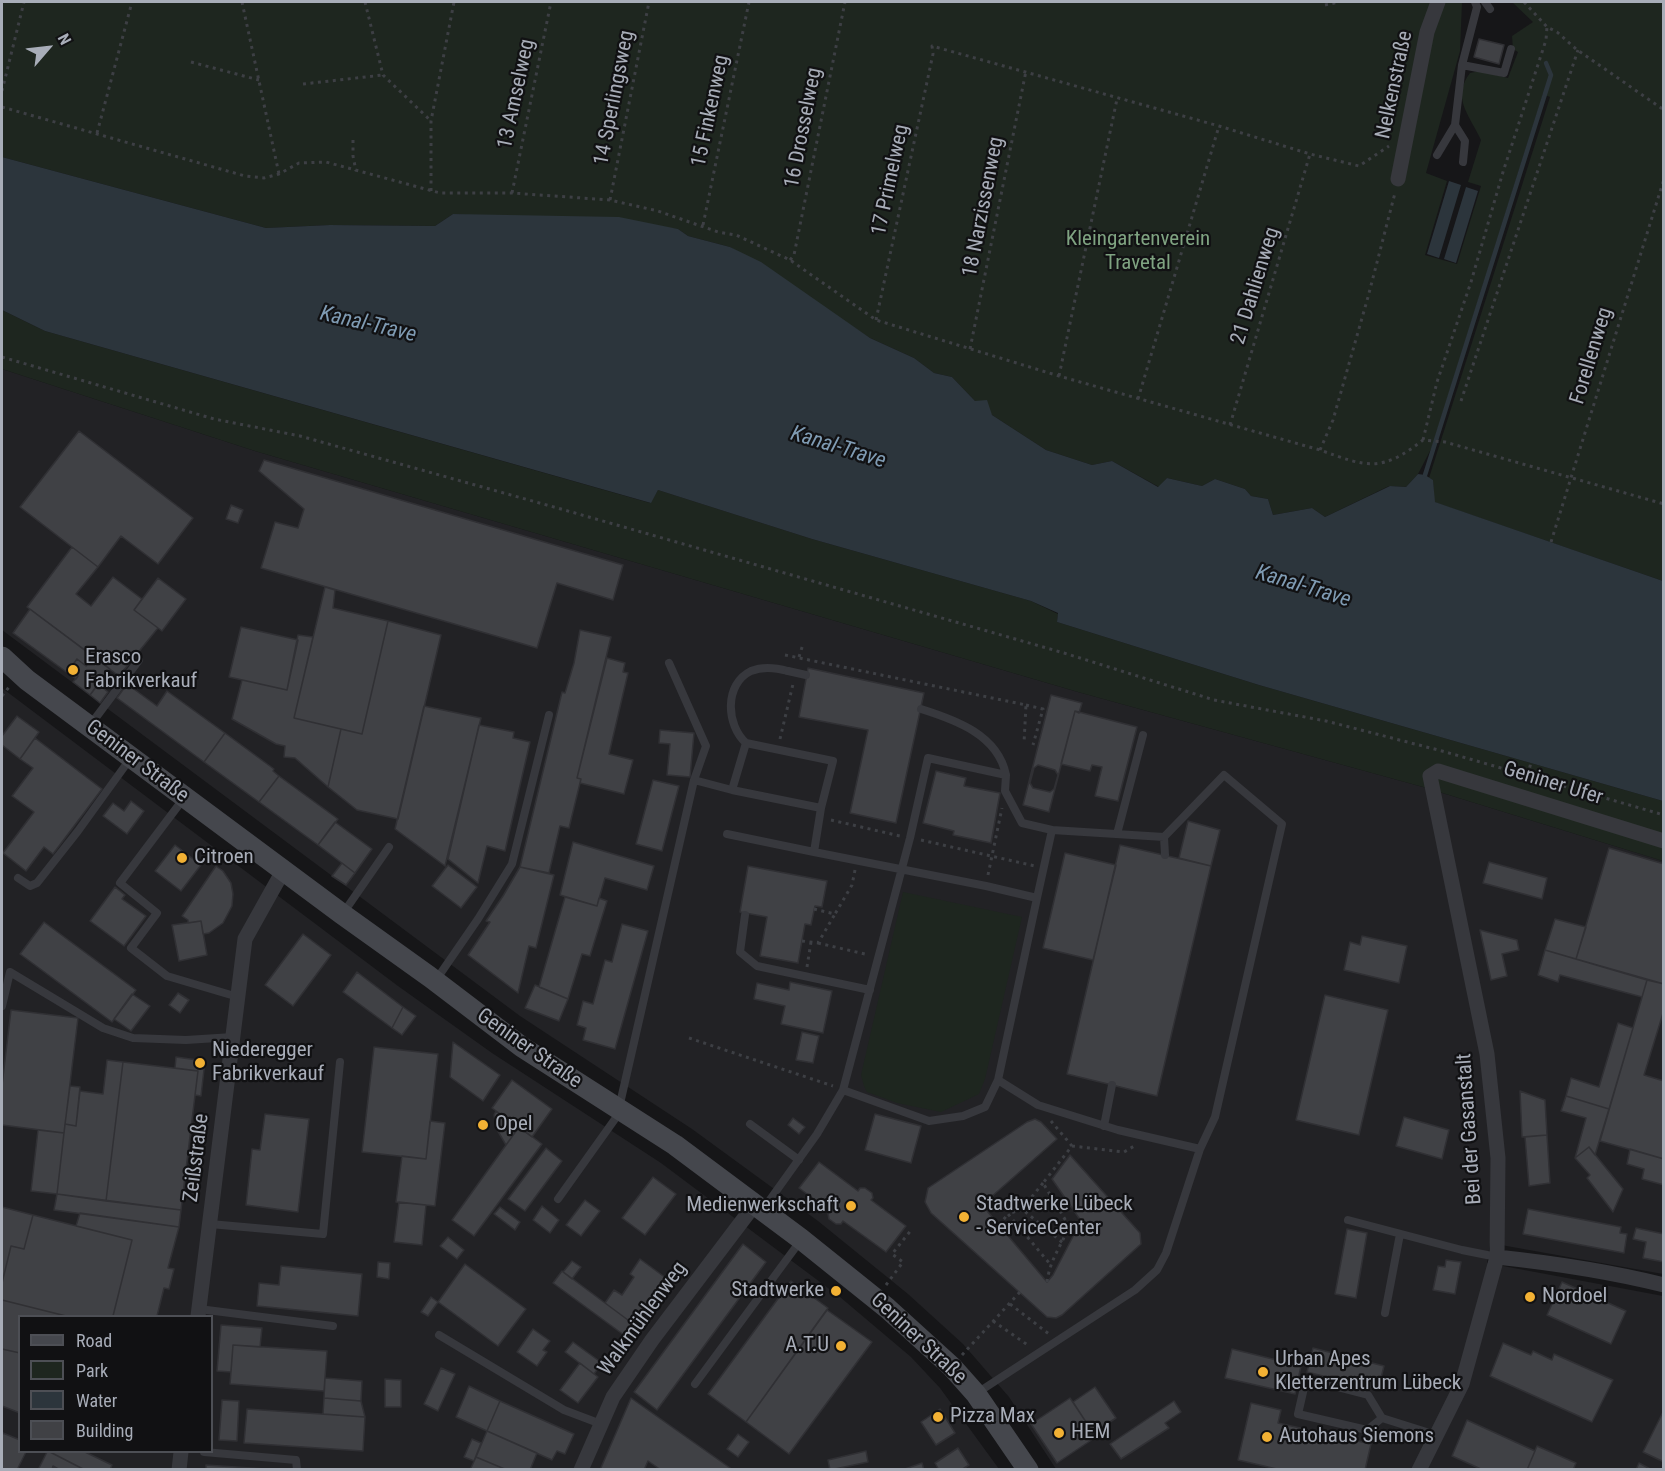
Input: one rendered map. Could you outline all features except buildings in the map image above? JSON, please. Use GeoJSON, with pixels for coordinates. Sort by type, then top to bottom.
{"type":"FeatureCollection","features":[{"type":"Feature","properties":{"kind":"main road","name":"Geniner Straße"},"geometry":{"type":"LineString","coordinates":[[2,657],[27,680],[89,727],[283,871],[370,932],[522,1047],[675,1145],[801,1239],[876,1299],[952,1366],[976,1394],[1028,1470]]}},
{"type":"Feature","properties":{"kind":"street","name":"Nelkenstraße"},"geometry":{"type":"LineString","coordinates":[[1398,179],[1427,32],[1438,2]]}},
{"type":"Feature","properties":{"kind":"street","name":"Geniner Ufer"},"geometry":{"type":"LineString","coordinates":[[1430,776],[1438,771],[1664,841]]}},
{"type":"Feature","properties":{"kind":"street","name":"Bei der Gasanstalt"},"geometry":{"type":"LineString","coordinates":[[1419,1470],[1462,1384],[1497,1257],[1498,1158],[1488,1054],[1430,776]]}},
{"type":"Feature","properties":{"kind":"street","name":"Zeißstraße"},"geometry":{"type":"LineString","coordinates":[[198,1313],[245,939],[283,871]]}},
{"type":"Feature","properties":{"kind":"street","name":"Walkmühlenweg"},"geometry":{"type":"LineString","coordinates":[[581,1470],[613,1397],[652,1340],[759,1207]]}},
{"type":"Feature","properties":{"kind":"street"},"geometry":{"type":"LineString","coordinates":[[1497,1257],[1623,1274],[1664,1285]]}},
{"type":"Feature","properties":{"kind":"street"},"geometry":{"type":"LineString","coordinates":[[179,1470],[181,1453]]}},
{"type":"Feature","properties":{"kind":"lane"},"geometry":{"type":"LineString","coordinates":[[1437,155],[1455,124],[1462,65],[1477,7],[1475,2]]}},
{"type":"Feature","properties":{"kind":"lane"},"geometry":{"type":"LineString","coordinates":[[1485,2],[1491,9]]}},
{"type":"Feature","properties":{"kind":"lane"},"geometry":{"type":"LineString","coordinates":[[1462,65],[1504,73],[1511,49]]}},
{"type":"Feature","properties":{"kind":"lane"},"geometry":{"type":"LineString","coordinates":[[1455,124],[1465,141],[1463,162]]}},
{"type":"Feature","properties":{"kind":"lane"},"geometry":{"type":"LineString","coordinates":[[89,727],[139,660]]}},
{"type":"Feature","properties":{"kind":"lane"},"geometry":{"type":"LineString","coordinates":[[558,1198],[620,1110],[694,780],[706,746],[669,663]]}},
{"type":"Feature","properties":{"kind":"lane"},"geometry":{"type":"LineString","coordinates":[[806,675],[772,667],[751,671],[735,686],[730,711],[737,735],[746,743],[833,761],[821,808],[814,852]]}},
{"type":"Feature","properties":{"kind":"lane"},"geometry":{"type":"LineString","coordinates":[[921,709],[951,718],[992,746],[1004,762],[1005,791],[1022,823],[1052,830],[1164,837]]}},
{"type":"Feature","properties":{"kind":"lane"},"geometry":{"type":"LineString","coordinates":[[435,981],[478,919],[512,864],[549,715]]}},
{"type":"Feature","properties":{"kind":"lane"},"geometry":{"type":"LineString","coordinates":[[1117,834],[1143,735]]}},
{"type":"Feature","properties":{"kind":"lane"},"geometry":{"type":"LineString","coordinates":[[732,790],[746,743]]}},
{"type":"Feature","properties":{"kind":"lane"},"geometry":{"type":"LineString","coordinates":[[18,878],[30,886],[37,883],[131,758]]}},
{"type":"Feature","properties":{"kind":"lane"},"geometry":{"type":"LineString","coordinates":[[759,1207],[799,1160],[843,1090],[910,838],[928,758],[1006,775]]}},
{"type":"Feature","properties":{"kind":"lane"},"geometry":{"type":"LineString","coordinates":[[976,1394],[1135,1290],[1158,1269],[1166,1253],[1200,1149],[1215,1117],[1282,824],[1224,775],[1164,837],[1165,855]]}},
{"type":"Feature","properties":{"kind":"lane"},"geometry":{"type":"LineString","coordinates":[[694,780],[821,808]]}},
{"type":"Feature","properties":{"kind":"lane"},"geometry":{"type":"LineString","coordinates":[[184,798],[120,883],[157,913],[132,948],[167,976],[238,997]]}},
{"type":"Feature","properties":{"kind":"lane"},"geometry":{"type":"LineString","coordinates":[[843,1090],[929,1121],[963,1116],[984,1107],[998,1080],[1052,830]]}},
{"type":"Feature","properties":{"kind":"lane"},"geometry":{"type":"LineString","coordinates":[[727,834],[1037,898]]}},
{"type":"Feature","properties":{"kind":"lane"},"geometry":{"type":"LineString","coordinates":[[342,914],[389,847]]}},
{"type":"Feature","properties":{"kind":"lane"},"geometry":{"type":"LineString","coordinates":[[745,915],[740,952],[757,966],[870,990]]}},
{"type":"Feature","properties":{"kind":"lane"},"geometry":{"type":"LineString","coordinates":[[2,1006],[10,972],[103,1028],[133,1038],[186,1040],[233,1037]]}},
{"type":"Feature","properties":{"kind":"lane"},"geometry":{"type":"LineString","coordinates":[[210,1224],[323,1234],[340,1062]]}},
{"type":"Feature","properties":{"kind":"lane"},"geometry":{"type":"LineString","coordinates":[[998,1080],[1038,1105],[1104,1126],[1200,1149]]}},
{"type":"Feature","properties":{"kind":"lane"},"geometry":{"type":"LineString","coordinates":[[1104,1126],[1112,1085]]}},
{"type":"Feature","properties":{"kind":"lane"},"geometry":{"type":"LineString","coordinates":[[750,1124],[799,1160]]}},
{"type":"Feature","properties":{"kind":"lane"},"geometry":{"type":"LineString","coordinates":[[1347,1220],[1497,1257]]}},
{"type":"Feature","properties":{"kind":"lane"},"geometry":{"type":"LineString","coordinates":[[1385,1313],[1400,1234]]}},
{"type":"Feature","properties":{"kind":"lane"},"geometry":{"type":"LineString","coordinates":[[695,1384],[801,1239]]}},
{"type":"Feature","properties":{"kind":"lane"},"geometry":{"type":"LineString","coordinates":[[198,1313],[333,1326]]}},
{"type":"Feature","properties":{"kind":"lane"},"geometry":{"type":"LineString","coordinates":[[439,1335],[564,1410],[601,1424]]}},
{"type":"Feature","properties":{"kind":"lane"},"geometry":{"type":"LineString","coordinates":[[1382,1418],[1367,1430],[1298,1414],[1306,1379],[1368,1395],[1382,1418],[1436,1434]]}},
{"type":"Feature","properties":{"kind":"lane"},"geometry":{"type":"LineString","coordinates":[[213,1453],[296,1460],[297,1470]]}},
{"type":"Feature","properties":{"kind":"path"},"geometry":{"type":"LineString","coordinates":[[2,91],[24,2]]}},
{"type":"Feature","properties":{"kind":"path"},"geometry":{"type":"LineString","coordinates":[[97,133],[132,2]]}},
{"type":"Feature","properties":{"kind":"path"},"geometry":{"type":"LineString","coordinates":[[242,2],[279,174]]}},
{"type":"Feature","properties":{"kind":"path"},"geometry":{"type":"LineString","coordinates":[[365,2],[383,75],[431,121]]}},
{"type":"Feature","properties":{"kind":"path"},"geometry":{"type":"LineString","coordinates":[[431,191],[431,121],[454,2]]}},
{"type":"Feature","properties":{"kind":"path","name":"13 Amselweg"},"geometry":{"type":"LineString","coordinates":[[512,193],[551,2]]}},
{"type":"Feature","properties":{"kind":"path","name":"14 Sperlingsweg"},"geometry":{"type":"LineString","coordinates":[[610,200],[649,2]]}},
{"type":"Feature","properties":{"kind":"path","name":"15 Finkenweg"},"geometry":{"type":"LineString","coordinates":[[703,225],[749,2]]}},
{"type":"Feature","properties":{"kind":"path","name":"16 Drosselweg"},"geometry":{"type":"LineString","coordinates":[[790,260],[794,255],[845,2]]}},
{"type":"Feature","properties":{"kind":"path"},"geometry":{"type":"LineString","coordinates":[[1325,5],[1339,2]]}},
{"type":"Feature","properties":{"kind":"path"},"geometry":{"type":"LineString","coordinates":[[1524,2],[1547,27],[1664,110]]}},
{"type":"Feature","properties":{"kind":"path"},"geometry":{"type":"LineString","coordinates":[[1423,440],[1437,382],[1546,40],[1547,27]]}},
{"type":"Feature","properties":{"kind":"path","name":"17 Primelweg"},"geometry":{"type":"LineString","coordinates":[[876,320],[933,54],[932,46],[1026,71]]}},
{"type":"Feature","properties":{"kind":"path"},"geometry":{"type":"LineString","coordinates":[[1461,401],[1578,50]]}},
{"type":"Feature","properties":{"kind":"path"},"geometry":{"type":"LineString","coordinates":[[191,62],[259,80]]}},
{"type":"Feature","properties":{"kind":"path"},"geometry":{"type":"LineString","coordinates":[[1026,71],[1117,99],[1359,166],[1406,135]]}},
{"type":"Feature","properties":{"kind":"path","name":"18 Narzissenweg"},"geometry":{"type":"LineString","coordinates":[[970,349],[1026,71]]}},
{"type":"Feature","properties":{"kind":"path"},"geometry":{"type":"LineString","coordinates":[[303,84],[383,75]]}},
{"type":"Feature","properties":{"kind":"path"},"geometry":{"type":"LineString","coordinates":[[1059,376],[1117,99]]}},
{"type":"Feature","properties":{"kind":"path"},"geometry":{"type":"LineString","coordinates":[[2,107],[245,176],[264,178],[279,174],[299,163],[326,162],[440,193],[512,193],[610,200],[658,211],[718,232],[736,235],[790,260],[876,320],[1059,376],[1320,450],[1358,464],[1383,464],[1404,454],[1423,440],[1430,440],[1445,442],[1664,504]]}},
{"type":"Feature","properties":{"kind":"path"},"geometry":{"type":"LineString","coordinates":[[1138,399],[1219,126]]}},
{"type":"Feature","properties":{"kind":"path"},"geometry":{"type":"LineString","coordinates":[[353,140],[356,171]]}},
{"type":"Feature","properties":{"kind":"path","name":"21 Dahlienweg"},"geometry":{"type":"LineString","coordinates":[[1230,426],[1310,154]]}},
{"type":"Feature","properties":{"kind":"path"},"geometry":{"type":"LineString","coordinates":[[1320,450],[1336,409],[1398,179]]}},
{"type":"Feature","properties":{"kind":"path","name":"Forellenweg"},"geometry":{"type":"LineString","coordinates":[[1551,542],[1664,179]]}},
{"type":"Feature","properties":{"kind":"path"},"geometry":{"type":"LineString","coordinates":[[2,357],[214,419],[300,436],[550,506],[1064,653],[1214,700],[1326,721],[1528,775],[1664,815]]}},
{"type":"Feature","properties":{"kind":"path"},"geometry":{"type":"LineString","coordinates":[[799,657],[803,644]]}},
{"type":"Feature","properties":{"kind":"path"},"geometry":{"type":"LineString","coordinates":[[785,655],[1043,709],[1033,745]]}},
{"type":"Feature","properties":{"kind":"path"},"geometry":{"type":"LineString","coordinates":[[778,750],[794,681]]}},
{"type":"Feature","properties":{"kind":"path"},"geometry":{"type":"LineString","coordinates":[[1024,742],[1026,705]]}},
{"type":"Feature","properties":{"kind":"path"},"geometry":{"type":"LineString","coordinates":[[1528,775],[1530,762]]}},
{"type":"Feature","properties":{"kind":"path"},"geometry":{"type":"LineString","coordinates":[[986,886],[1005,791]]}},
{"type":"Feature","properties":{"kind":"path"},"geometry":{"type":"LineString","coordinates":[[820,818],[1043,867]]}},
{"type":"Feature","properties":{"kind":"path"},"geometry":{"type":"LineString","coordinates":[[818,943],[852,885],[857,860]]}},
{"type":"Feature","properties":{"kind":"path"},"geometry":{"type":"LineString","coordinates":[[814,909],[835,914]]}},
{"type":"Feature","properties":{"kind":"path"},"geometry":{"type":"LineString","coordinates":[[802,941],[877,957]]}},
{"type":"Feature","properties":{"kind":"path"},"geometry":{"type":"LineString","coordinates":[[805,976],[811,942]]}},
{"type":"Feature","properties":{"kind":"path"},"geometry":{"type":"LineString","coordinates":[[689,1038],[843,1090]]}},
{"type":"Feature","properties":{"kind":"path"},"geometry":{"type":"LineString","coordinates":[[1038,1105],[1072,1146],[1124,1152],[1135,1147],[1143,1136]]}},
{"type":"Feature","properties":{"kind":"path"},"geometry":{"type":"LineString","coordinates":[[999,1225],[1008,1214],[1022,1209],[1072,1146]]}},
{"type":"Feature","properties":{"kind":"path"},"geometry":{"type":"LineString","coordinates":[[1043,1183],[1069,1226],[1063,1243],[1050,1264],[1047,1282]]}},
{"type":"Feature","properties":{"kind":"path"},"geometry":{"type":"LineString","coordinates":[[1022,1209],[1063,1243]]}},
{"type":"Feature","properties":{"kind":"path"},"geometry":{"type":"LineString","coordinates":[[1008,1214],[1050,1264]]}},
{"type":"Feature","properties":{"kind":"path"},"geometry":{"type":"LineString","coordinates":[[876,1299],[903,1262],[892,1254],[912,1229]]}},
{"type":"Feature","properties":{"kind":"path"},"geometry":{"type":"LineString","coordinates":[[895,1241],[899,1245]]}},
{"type":"Feature","properties":{"kind":"path"},"geometry":{"type":"LineString","coordinates":[[952,1366],[1020,1292]]}},
{"type":"Feature","properties":{"kind":"path"},"geometry":{"type":"LineString","coordinates":[[1010,1304],[1057,1340]]}},
{"type":"Feature","properties":{"kind":"path"},"geometry":{"type":"LineString","coordinates":[[993,1322],[1038,1353]]}},
{"type":"Feature","properties":{"kind":"shaded area"},"geometry":{"type":"Polygon","coordinates":[[[2,369],[255,451],[1078,692],[1423,787],[1663,861],[1663,1274],[1490,1243],[1487,1263],[1663,1296],[1663,1469],[1056,1469],[1009,1397],[963,1344],[908,1294],[818,1221],[692,1129],[520,1016],[2,630],[2,369]]]}},
{"type":"Feature","properties":{"kind":"shaded area"},"geometry":{"type":"Polygon","coordinates":[[[2,688],[398,986],[492,1053],[661,1163],[840,1297],[911,1357],[940,1388],[999,1469],[2,1469],[2,688]]]}},
{"type":"Feature","properties":{"kind":"green space","name":"Kleingartenverein Travetal"},"geometry":{"type":"Polygon","coordinates":[[[2,2],[1462,2],[1460,51],[1426,173],[1447,181],[1425,255],[1457,264],[1481,186],[1468,182],[1481,140],[1464,107],[1462,91],[1470,73],[1480,71],[1508,78],[1518,52],[1513,49],[1512,36],[1533,22],[1512,2],[1663,2],[1663,581],[1434,502],[1433,480],[1429,478],[1550,97],[1543,94],[1432,447],[1418,474],[1406,487],[1389,486],[1325,517],[1312,508],[1273,515],[1268,499],[1251,496],[1245,489],[1215,479],[1202,486],[1167,478],[1159,487],[1112,461],[1092,465],[1046,450],[992,415],[952,377],[934,373],[914,358],[870,338],[730,247],[688,236],[678,229],[453,214],[435,226],[330,225],[266,228],[2,157],[2,2]]]}},
{"type":"Feature","properties":{"kind":"green space"},"geometry":{"type":"Polygon","coordinates":[[[2,310],[45,331],[650,503],[658,490],[812,539],[1031,601],[1058,614],[1057,622],[1259,685],[1663,801],[1663,861],[1423,787],[1078,692],[255,451],[2,369],[2,310]]]}},
{"type":"Feature","properties":{"kind":"green space"},"geometry":{"type":"Polygon","coordinates":[[[903,892],[1022,917],[985,1079],[979,1094],[941,1112],[897,1103],[867,1092],[861,1075],[903,892]]]}},
{"type":"Feature","properties":{"kind":"water","name":"Kanal-Trave"},"geometry":{"type":"Polygon","coordinates":[[[2,157],[266,228],[330,225],[435,226],[453,214],[619,217],[678,229],[688,236],[730,247],[761,262],[870,338],[914,358],[934,373],[952,377],[975,401],[987,400],[992,415],[1046,450],[1092,465],[1112,461],[1158,487],[1167,478],[1202,486],[1215,479],[1245,489],[1251,496],[1268,499],[1273,515],[1312,508],[1325,517],[1390,486],[1406,487],[1418,474],[1425,475],[1433,480],[1435,502],[1663,581],[1663,801],[1259,685],[1057,622],[1058,613],[1031,601],[812,539],[658,490],[651,503],[45,331],[2,310],[2,157]]]}},
{"type":"Feature","properties":{"kind":"water"},"geometry":{"type":"Polygon","coordinates":[[[1449,181],[1461,185],[1439,258],[1427,254],[1449,181]]]}},
{"type":"Feature","properties":{"kind":"water"},"geometry":{"type":"Polygon","coordinates":[[[1466,187],[1478,191],[1456,263],[1444,259],[1466,187]]]}},
{"type":"Feature","properties":{"kind":"waterway"},"geometry":{"type":"LineString","coordinates":[[1425,475],[1551,75],[1546,63]]}},
{"type":"Feature","properties":{"kind":"place","name":"Erasco Fabrikverkauf"},"geometry":{"type":"Point","coordinates":[73,670]}},
{"type":"Feature","properties":{"kind":"place","name":"Citroen"},"geometry":{"type":"Point","coordinates":[182,858]}},
{"type":"Feature","properties":{"kind":"place","name":"Niederegger Fabrikverkauf"},"geometry":{"type":"Point","coordinates":[200,1063]}},
{"type":"Feature","properties":{"kind":"place","name":"Opel"},"geometry":{"type":"Point","coordinates":[483,1125]}},
{"type":"Feature","properties":{"kind":"place","name":"Medienwerkschaft"},"geometry":{"type":"Point","coordinates":[851,1206]}},
{"type":"Feature","properties":{"kind":"place","name":"Stadtwerke Lübeck - ServiceCenter"},"geometry":{"type":"Point","coordinates":[964,1217]}},
{"type":"Feature","properties":{"kind":"place","name":"Stadtwerke"},"geometry":{"type":"Point","coordinates":[836,1291]}},
{"type":"Feature","properties":{"kind":"place","name":"Nordoel"},"geometry":{"type":"Point","coordinates":[1530,1297]}},
{"type":"Feature","properties":{"kind":"place","name":"A.T.U"},"geometry":{"type":"Point","coordinates":[841,1346]}},
{"type":"Feature","properties":{"kind":"place","name":"Urban Apes Kletterzentrum Lübeck"},"geometry":{"type":"Point","coordinates":[1263,1372]}},
{"type":"Feature","properties":{"kind":"place","name":"Pizza Max"},"geometry":{"type":"Point","coordinates":[938,1417]}},
{"type":"Feature","properties":{"kind":"place","name":"HEM"},"geometry":{"type":"Point","coordinates":[1059,1433]}},
{"type":"Feature","properties":{"kind":"place","name":"Autohaus Siemons"},"geometry":{"type":"Point","coordinates":[1267,1437]}}]}
